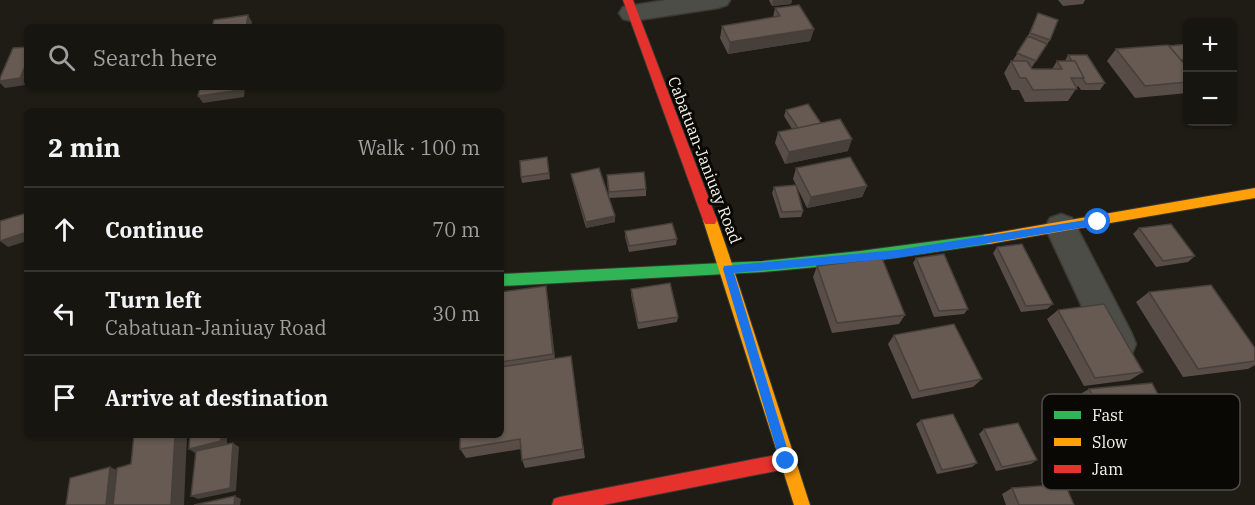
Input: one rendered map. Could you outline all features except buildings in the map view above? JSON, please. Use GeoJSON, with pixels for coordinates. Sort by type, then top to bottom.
{"type":"FeatureCollection","features":[{"type":"Feature","properties":{"kind":"street"},"geometry":{"type":"LineString","coordinates":[[630,7],[718,0]]}},
{"type":"Feature","properties":{"kind":"street","name":"Cabatuan-Janiuay Road"},"geometry":{"type":"LineString","coordinates":[[630,7],[728,269],[786,461],[802,505]]}},
{"type":"Feature","properties":{"kind":"street"},"geometry":{"type":"LineString","coordinates":[[504,280],[586,274],[728,269],[897,254],[1255,193]]}},
{"type":"Feature","properties":{"kind":"street"},"geometry":{"type":"LineString","coordinates":[[1061,227],[1121,351]]}},
{"type":"Feature","properties":{"kind":"street"},"geometry":{"type":"LineString","coordinates":[[560,505],[786,461]]}},
{"type":"Feature","properties":{"kind":"traffic: fast"},"geometry":{"type":"LineString","coordinates":[[504,280],[763,267],[860,257],[989,239]]}},
{"type":"Feature","properties":{"kind":"traffic: slow"},"geometry":{"type":"LineString","coordinates":[[989,239],[1255,193]]}},
{"type":"Feature","properties":{"kind":"traffic: slow"},"geometry":{"type":"LineString","coordinates":[[710,220],[802,505]]}},
{"type":"Feature","properties":{"kind":"traffic: jam"},"geometry":{"type":"LineString","coordinates":[[628,0],[710,220]]}},
{"type":"Feature","properties":{"kind":"traffic: jam"},"geometry":{"type":"LineString","coordinates":[[560,505],[786,461]]}},
{"type":"Feature","properties":{"kind":"route"},"geometry":{"type":"LineString","coordinates":[[786,461],[728,269],[897,254],[1098,222]]}}]}
